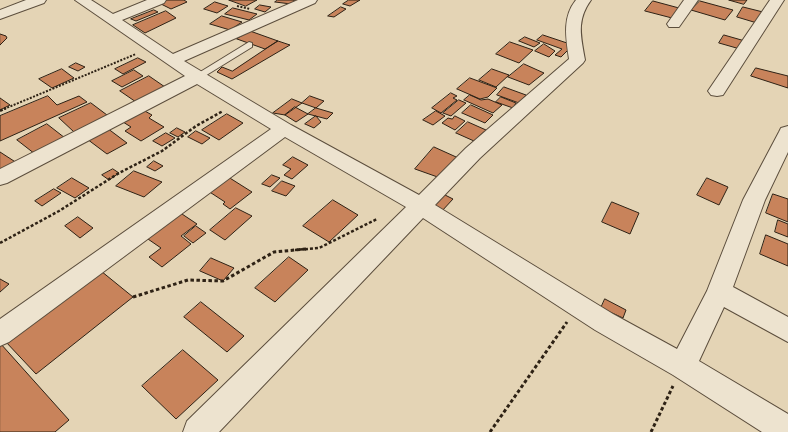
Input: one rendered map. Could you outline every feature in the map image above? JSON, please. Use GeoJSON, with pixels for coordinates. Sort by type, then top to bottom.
{"type":"FeatureCollection","features":[{"type":"Feature","properties":{"kind":"street"},"geometry":{"type":"LineString","coordinates":[[0,15],[39,0]]}},
{"type":"Feature","properties":{"kind":"street"},"geometry":{"type":"LineString","coordinates":[[82,0],[113,19],[197,77],[417,210],[683,366],[788,431]]}},
{"type":"Feature","properties":{"kind":"street"},"geometry":{"type":"LineString","coordinates":[[113,19],[159,0]]}},
{"type":"Feature","properties":{"kind":"street"},"geometry":{"type":"LineString","coordinates":[[172,60],[310,0]]}},
{"type":"Feature","properties":{"kind":"street"},"geometry":{"type":"LineString","coordinates":[[198,432],[473,153],[506,126],[557,76],[577,60],[572,24],[580,4],[584,0]]}},
{"type":"Feature","properties":{"kind":"street"},"geometry":{"type":"LineString","coordinates":[[674,24],[691,0]]}},
{"type":"Feature","properties":{"kind":"street"},"geometry":{"type":"LineString","coordinates":[[717,92],[777,0]]}},
{"type":"Feature","properties":{"kind":"street"},"geometry":{"type":"LineString","coordinates":[[0,178],[197,77]]}},
{"type":"Feature","properties":{"kind":"street"},"geometry":{"type":"LineString","coordinates":[[0,334],[284,129]]}},
{"type":"Feature","properties":{"kind":"street"},"geometry":{"type":"LineString","coordinates":[[683,366],[719,292],[754,200],[788,132]]}},
{"type":"Feature","properties":{"kind":"street"},"geometry":{"type":"LineString","coordinates":[[719,292],[788,330]]}},
{"type":"Feature","properties":{"kind":"lane"},"geometry":{"type":"LineString","coordinates":[[197,77],[248,45]]}},
{"type":"Feature","properties":{"kind":"path"},"geometry":{"type":"LineString","coordinates":[[0,111],[153,47]]}},
{"type":"Feature","properties":{"kind":"path"},"geometry":{"type":"LineString","coordinates":[[0,243],[59,211],[119,173],[162,151],[196,126],[239,102]]}},
{"type":"Feature","properties":{"kind":"path"},"geometry":{"type":"LineString","coordinates":[[133,297],[188,280],[223,281],[274,252],[319,248],[390,213],[417,210]]}},
{"type":"Feature","properties":{"kind":"path"},"geometry":{"type":"LineString","coordinates":[[490,432],[579,306]]}},
{"type":"Feature","properties":{"kind":"path"},"geometry":{"type":"LineString","coordinates":[[651,432],[683,366]]}},
{"type":"Feature","properties":{"kind":"building"},"geometry":{"type":"Polygon","coordinates":[[[166,0],[184,0],[187,2],[171,9],[159,3],[166,0]]]}},
{"type":"Feature","properties":{"kind":"building"},"geometry":{"type":"Polygon","coordinates":[[[229,0],[257,0],[246,6],[229,0]]]}},
{"type":"Feature","properties":{"kind":"building"},"geometry":{"type":"Polygon","coordinates":[[[278,0],[295,1],[291,4],[275,2],[278,0]]]}},
{"type":"Feature","properties":{"kind":"building"},"geometry":{"type":"Polygon","coordinates":[[[349,0],[360,0],[350,6],[343,4],[349,0]]]}},
{"type":"Feature","properties":{"kind":"building"},"geometry":{"type":"Polygon","coordinates":[[[729,0],[747,0],[744,4],[729,0]]]}},
{"type":"Feature","properties":{"kind":"building"},"geometry":{"type":"Polygon","coordinates":[[[653,1],[679,8],[672,18],[645,11],[653,1]]]}},
{"type":"Feature","properties":{"kind":"building"},"geometry":{"type":"Polygon","coordinates":[[[700,1],[733,10],[725,20],[691,10],[700,1]]]}},
{"type":"Feature","properties":{"kind":"building"},"geometry":{"type":"Polygon","coordinates":[[[215,2],[228,6],[217,13],[204,9],[215,2]]]}},
{"type":"Feature","properties":{"kind":"building"},"geometry":{"type":"Polygon","coordinates":[[[260,5],[271,7],[265,12],[255,9],[260,5]]]}},
{"type":"Feature","properties":{"kind":"building"},"geometry":{"type":"Polygon","coordinates":[[[341,7],[346,9],[334,17],[328,16],[341,7]]]}},
{"type":"Feature","properties":{"kind":"building"},"geometry":{"type":"Polygon","coordinates":[[[743,7],[763,12],[757,23],[737,17],[743,7]]]}},
{"type":"Feature","properties":{"kind":"building"},"geometry":{"type":"Polygon","coordinates":[[[233,8],[257,14],[249,20],[225,14],[233,8]]]}},
{"type":"Feature","properties":{"kind":"building"},"geometry":{"type":"Polygon","coordinates":[[[154,10],[158,12],[136,21],[131,19],[154,10]]]}},
{"type":"Feature","properties":{"kind":"building"},"geometry":{"type":"Polygon","coordinates":[[[166,11],[176,18],[145,33],[133,25],[166,11]]]}},
{"type":"Feature","properties":{"kind":"building"},"geometry":{"type":"Polygon","coordinates":[[[222,16],[242,22],[230,30],[210,24],[222,16]]]}},
{"type":"Feature","properties":{"kind":"building"},"geometry":{"type":"Polygon","coordinates":[[[250,31],[278,41],[265,49],[237,39],[250,31]]]}},
{"type":"Feature","properties":{"kind":"building"},"geometry":{"type":"Polygon","coordinates":[[[0,34],[6,36],[7,38],[0,45],[0,34]]]}},
{"type":"Feature","properties":{"kind":"building"},"geometry":{"type":"Polygon","coordinates":[[[543,35],[573,45],[561,57],[555,55],[562,49],[537,40],[543,35]]]}},
{"type":"Feature","properties":{"kind":"building"},"geometry":{"type":"Polygon","coordinates":[[[724,35],[745,41],[740,49],[719,43],[724,35]]]}},
{"type":"Feature","properties":{"kind":"building"},"geometry":{"type":"Polygon","coordinates":[[[525,37],[540,43],[534,47],[519,41],[525,37]]]}},
{"type":"Feature","properties":{"kind":"building"},"geometry":{"type":"Polygon","coordinates":[[[278,41],[290,45],[232,79],[217,72],[222,67],[232,71],[278,41]]]}},
{"type":"Feature","properties":{"kind":"building"},"geometry":{"type":"Polygon","coordinates":[[[510,42],[533,50],[519,63],[496,54],[510,42]]]}},
{"type":"Feature","properties":{"kind":"building"},"geometry":{"type":"Polygon","coordinates":[[[544,44],[555,51],[549,57],[535,51],[544,44]]]}},
{"type":"Feature","properties":{"kind":"building"},"geometry":{"type":"Polygon","coordinates":[[[138,58],[146,62],[123,74],[115,69],[138,58]]]}},
{"type":"Feature","properties":{"kind":"building"},"geometry":{"type":"Polygon","coordinates":[[[76,63],[85,67],[78,71],[69,67],[76,63]]]}},
{"type":"Feature","properties":{"kind":"building"},"geometry":{"type":"Polygon","coordinates":[[[524,64],[544,73],[529,85],[508,77],[524,64]]]}},
{"type":"Feature","properties":{"kind":"building"},"geometry":{"type":"Polygon","coordinates":[[[756,68],[788,76],[788,88],[751,76],[756,68]]]}},
{"type":"Feature","properties":{"kind":"building"},"geometry":{"type":"Polygon","coordinates":[[[62,69],[74,78],[52,88],[39,79],[62,69]]]}},
{"type":"Feature","properties":{"kind":"building"},"geometry":{"type":"Polygon","coordinates":[[[492,69],[509,75],[496,87],[479,80],[492,69]]]}},
{"type":"Feature","properties":{"kind":"building"},"geometry":{"type":"Polygon","coordinates":[[[134,70],[143,76],[122,87],[112,81],[134,70]]]}},
{"type":"Feature","properties":{"kind":"building"},"geometry":{"type":"Polygon","coordinates":[[[149,76],[165,87],[136,102],[120,91],[149,76]]]}},
{"type":"Feature","properties":{"kind":"building"},"geometry":{"type":"Polygon","coordinates":[[[470,78],[497,88],[488,97],[480,99],[457,89],[470,78]]]}},
{"type":"Feature","properties":{"kind":"building"},"geometry":{"type":"Polygon","coordinates":[[[504,87],[526,95],[519,103],[497,95],[504,87]]]}},
{"type":"Feature","properties":{"kind":"building"},"geometry":{"type":"Polygon","coordinates":[[[451,93],[457,96],[453,98],[457,100],[441,113],[432,108],[451,93]]]}},
{"type":"Feature","properties":{"kind":"building"},"geometry":{"type":"Polygon","coordinates":[[[470,95],[481,100],[488,99],[502,105],[493,113],[464,100],[470,95]]]}},
{"type":"Feature","properties":{"kind":"building"},"geometry":{"type":"Polygon","coordinates":[[[48,96],[57,105],[79,96],[87,102],[0,141],[0,116],[48,96]]]}},
{"type":"Feature","properties":{"kind":"building"},"geometry":{"type":"Polygon","coordinates":[[[310,96],[324,101],[316,108],[302,103],[310,96]]]}},
{"type":"Feature","properties":{"kind":"building"},"geometry":{"type":"Polygon","coordinates":[[[501,97],[516,103],[513,108],[496,102],[501,97]]]}},
{"type":"Feature","properties":{"kind":"building"},"geometry":{"type":"Polygon","coordinates":[[[0,98],[10,105],[0,110],[0,98]]]}},
{"type":"Feature","properties":{"kind":"building"},"geometry":{"type":"Polygon","coordinates":[[[292,99],[302,103],[285,115],[273,113],[292,99]]]}},
{"type":"Feature","properties":{"kind":"building"},"geometry":{"type":"Polygon","coordinates":[[[459,100],[466,103],[451,116],[443,113],[459,100]]]}},
{"type":"Feature","properties":{"kind":"building"},"geometry":{"type":"Polygon","coordinates":[[[91,103],[107,115],[74,132],[59,118],[91,103]]]}},
{"type":"Feature","properties":{"kind":"building"},"geometry":{"type":"Polygon","coordinates":[[[471,105],[493,115],[485,123],[462,113],[471,105]]]}},
{"type":"Feature","properties":{"kind":"building"},"geometry":{"type":"Polygon","coordinates":[[[295,107],[308,114],[296,122],[285,115],[295,107]]]}},
{"type":"Feature","properties":{"kind":"building"},"geometry":{"type":"Polygon","coordinates":[[[316,108],[333,113],[327,119],[308,114],[316,108]]]}},
{"type":"Feature","properties":{"kind":"building"},"geometry":{"type":"Polygon","coordinates":[[[143,110],[152,115],[149,118],[164,127],[141,141],[125,131],[131,127],[123,122],[143,110]]]}},
{"type":"Feature","properties":{"kind":"building"},"geometry":{"type":"Polygon","coordinates":[[[436,111],[445,116],[433,125],[423,120],[436,111]]]}},
{"type":"Feature","properties":{"kind":"building"},"geometry":{"type":"Polygon","coordinates":[[[227,114],[243,123],[219,140],[202,130],[227,114]]]}},
{"type":"Feature","properties":{"kind":"building"},"geometry":{"type":"Polygon","coordinates":[[[316,116],[321,122],[314,128],[305,124],[316,116]]]}},
{"type":"Feature","properties":{"kind":"building"},"geometry":{"type":"Polygon","coordinates":[[[455,116],[465,121],[455,130],[442,123],[448,118],[452,119],[455,116]]]}},
{"type":"Feature","properties":{"kind":"building"},"geometry":{"type":"Polygon","coordinates":[[[468,122],[486,130],[474,141],[456,133],[468,122]]]}},
{"type":"Feature","properties":{"kind":"building"},"geometry":{"type":"Polygon","coordinates":[[[47,124],[65,138],[35,154],[17,140],[47,124]]]}},
{"type":"Feature","properties":{"kind":"building"},"geometry":{"type":"Polygon","coordinates":[[[107,128],[127,143],[107,154],[87,139],[107,128]]]}},
{"type":"Feature","properties":{"kind":"building"},"geometry":{"type":"Polygon","coordinates":[[[177,128],[185,132],[178,137],[170,133],[177,128]]]}},
{"type":"Feature","properties":{"kind":"building"},"geometry":{"type":"Polygon","coordinates":[[[196,131],[210,138],[202,144],[188,137],[196,131]]]}},
{"type":"Feature","properties":{"kind":"building"},"geometry":{"type":"Polygon","coordinates":[[[166,133],[175,138],[162,146],[153,141],[166,133]]]}},
{"type":"Feature","properties":{"kind":"building"},"geometry":{"type":"Polygon","coordinates":[[[434,147],[465,161],[446,180],[415,169],[434,147]]]}},
{"type":"Feature","properties":{"kind":"building"},"geometry":{"type":"Polygon","coordinates":[[[0,152],[17,163],[0,173],[0,152]]]}},
{"type":"Feature","properties":{"kind":"building"},"geometry":{"type":"Polygon","coordinates":[[[293,157],[308,165],[292,179],[284,175],[291,169],[283,165],[293,157]]]}},
{"type":"Feature","properties":{"kind":"building"},"geometry":{"type":"Polygon","coordinates":[[[154,161],[163,166],[155,171],[147,167],[154,161]]]}},
{"type":"Feature","properties":{"kind":"building"},"geometry":{"type":"Polygon","coordinates":[[[113,169],[119,173],[109,180],[102,175],[113,169]]]}},
{"type":"Feature","properties":{"kind":"building"},"geometry":{"type":"Polygon","coordinates":[[[134,171],[162,182],[144,197],[116,186],[134,171]]]}},
{"type":"Feature","properties":{"kind":"building"},"geometry":{"type":"Polygon","coordinates":[[[225,175],[252,192],[230,209],[223,204],[225,202],[205,189],[225,175]]]}},
{"type":"Feature","properties":{"kind":"building"},"geometry":{"type":"Polygon","coordinates":[[[272,175],[280,178],[270,187],[262,184],[272,175]]]}},
{"type":"Feature","properties":{"kind":"building"},"geometry":{"type":"Polygon","coordinates":[[[72,178],[89,188],[75,198],[57,188],[72,178]]]}},
{"type":"Feature","properties":{"kind":"building"},"geometry":{"type":"Polygon","coordinates":[[[707,178],[728,187],[719,205],[697,195],[707,178]]]}},
{"type":"Feature","properties":{"kind":"building"},"geometry":{"type":"Polygon","coordinates":[[[282,181],[295,186],[286,196],[272,191],[282,181]]]}},
{"type":"Feature","properties":{"kind":"building"},"geometry":{"type":"Polygon","coordinates":[[[54,189],[61,193],[42,206],[35,201],[54,189]]]}},
{"type":"Feature","properties":{"kind":"building"},"geometry":{"type":"Polygon","coordinates":[[[443,194],[453,199],[441,212],[431,207],[443,194]]]}},
{"type":"Feature","properties":{"kind":"building"},"geometry":{"type":"Polygon","coordinates":[[[773,194],[788,199],[788,222],[766,213],[773,194]]]}},
{"type":"Feature","properties":{"kind":"building"},"geometry":{"type":"Polygon","coordinates":[[[333,200],[358,215],[329,242],[303,226],[333,200]]]}},
{"type":"Feature","properties":{"kind":"building"},"geometry":{"type":"Polygon","coordinates":[[[612,202],[639,213],[630,234],[602,222],[612,202]]]}},
{"type":"Feature","properties":{"kind":"building"},"geometry":{"type":"Polygon","coordinates":[[[236,208],[252,216],[225,240],[210,230],[236,208]]]}},
{"type":"Feature","properties":{"kind":"building"},"geometry":{"type":"Polygon","coordinates":[[[179,212],[197,224],[181,236],[191,244],[162,267],[149,257],[161,248],[145,237],[179,212]]]}},
{"type":"Feature","properties":{"kind":"building"},"geometry":{"type":"Polygon","coordinates":[[[78,217],[93,228],[80,238],[65,226],[78,217]]]}},
{"type":"Feature","properties":{"kind":"building"},"geometry":{"type":"Polygon","coordinates":[[[778,220],[788,224],[788,237],[775,232],[778,220]]]}},
{"type":"Feature","properties":{"kind":"building"},"geometry":{"type":"Polygon","coordinates":[[[196,226],[206,233],[193,243],[184,236],[196,226]]]}},
{"type":"Feature","properties":{"kind":"building"},"geometry":{"type":"Polygon","coordinates":[[[766,235],[788,244],[788,266],[760,254],[766,235]]]}},
{"type":"Feature","properties":{"kind":"building"},"geometry":{"type":"Polygon","coordinates":[[[289,257],[308,270],[275,302],[255,288],[289,257]]]}},
{"type":"Feature","properties":{"kind":"building"},"geometry":{"type":"Polygon","coordinates":[[[211,258],[234,268],[223,281],[200,271],[211,258]]]}},
{"type":"Feature","properties":{"kind":"building"},"geometry":{"type":"Polygon","coordinates":[[[101,271],[133,297],[36,374],[5,341],[101,271]]]}},
{"type":"Feature","properties":{"kind":"building"},"geometry":{"type":"Polygon","coordinates":[[[0,279],[9,284],[0,292],[0,279]]]}},
{"type":"Feature","properties":{"kind":"building"},"geometry":{"type":"Polygon","coordinates":[[[605,299],[626,310],[623,318],[601,308],[605,299]]]}},
{"type":"Feature","properties":{"kind":"building"},"geometry":{"type":"Polygon","coordinates":[[[201,302],[244,336],[227,352],[184,317],[201,302]]]}},
{"type":"Feature","properties":{"kind":"building"},"geometry":{"type":"Polygon","coordinates":[[[0,343],[69,420],[55,432],[0,432],[0,343]]]}},
{"type":"Feature","properties":{"kind":"building"},"geometry":{"type":"Polygon","coordinates":[[[183,350],[218,380],[176,419],[142,386],[183,350]]]}}]}
